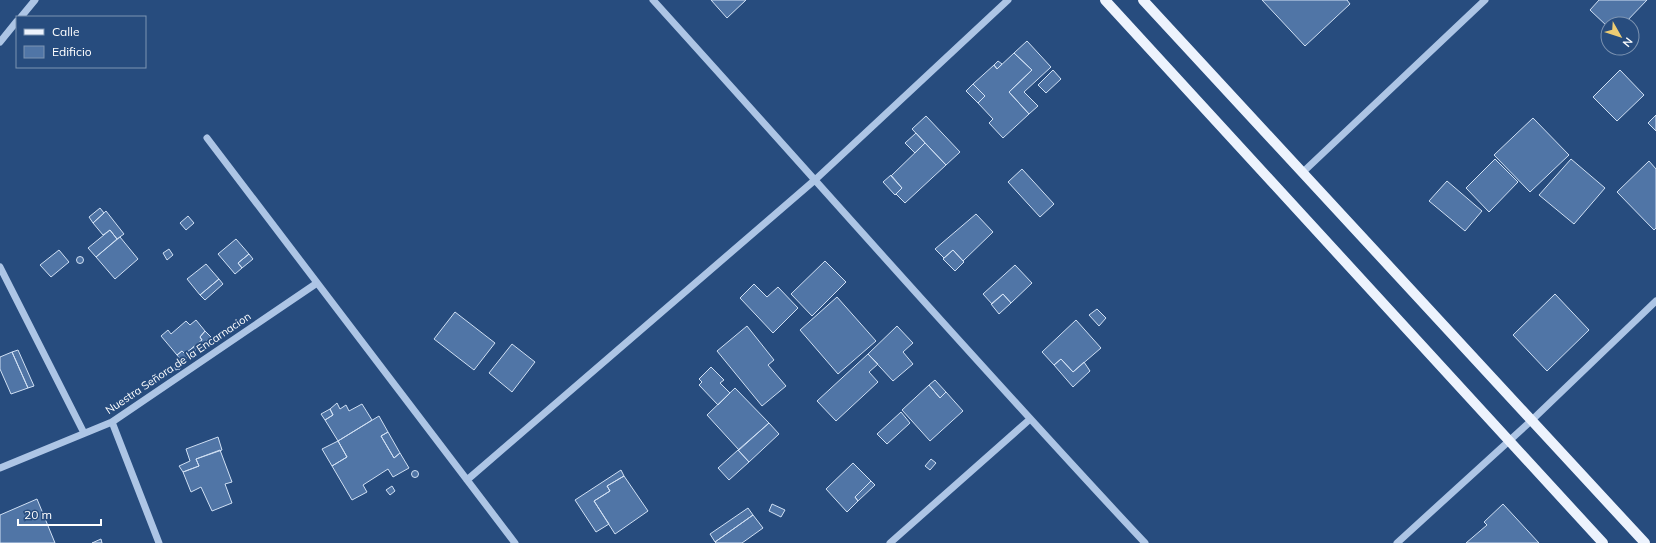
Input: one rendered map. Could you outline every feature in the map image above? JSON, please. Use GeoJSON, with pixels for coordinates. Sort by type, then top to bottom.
{"type":"FeatureCollection","features":[{"type":"Feature","properties":{"kind":"main road"},"geometry":{"type":"LineString","coordinates":[[1105,0],[1603,543]]}},
{"type":"Feature","properties":{"kind":"main road"},"geometry":{"type":"LineString","coordinates":[[1143,0],[1645,543]]}},
{"type":"Feature","properties":{"kind":"street"},"geometry":{"type":"LineString","coordinates":[[21,16],[35,0]]}},
{"type":"Feature","properties":{"kind":"street"},"geometry":{"type":"LineString","coordinates":[[653,0],[816,179],[1029,420],[1145,543]]}},
{"type":"Feature","properties":{"kind":"street"},"geometry":{"type":"LineString","coordinates":[[467,480],[816,179],[1008,0]]}},
{"type":"Feature","properties":{"kind":"street"},"geometry":{"type":"LineString","coordinates":[[1302,173],[1485,0]]}},
{"type":"Feature","properties":{"kind":"street"},"geometry":{"type":"LineString","coordinates":[[0,42],[16,22]]}},
{"type":"Feature","properties":{"kind":"street"},"geometry":{"type":"LineString","coordinates":[[207,138],[515,543]]}},
{"type":"Feature","properties":{"kind":"street"},"geometry":{"type":"LineString","coordinates":[[0,267],[84,433]]}},
{"type":"Feature","properties":{"kind":"street","name":"Nuestra Señora de la Encarnacion"},"geometry":{"type":"LineString","coordinates":[[0,468],[112,422],[317,283]]}},
{"type":"Feature","properties":{"kind":"street"},"geometry":{"type":"LineString","coordinates":[[1397,543],[1532,420],[1656,301]]}},
{"type":"Feature","properties":{"kind":"street"},"geometry":{"type":"LineString","coordinates":[[890,543],[1029,420]]}},
{"type":"Feature","properties":{"kind":"street"},"geometry":{"type":"LineString","coordinates":[[112,422],[159,543]]}},
{"type":"Feature","properties":{"kind":"building"},"geometry":{"type":"Polygon","coordinates":[[[711,0],[746,0],[727,18],[711,0]]]}},
{"type":"Feature","properties":{"kind":"building"},"geometry":{"type":"Polygon","coordinates":[[[1262,0],[1347,0],[1350,4],[1305,46],[1262,0]]]}},
{"type":"Feature","properties":{"kind":"building"},"geometry":{"type":"Polygon","coordinates":[[[1599,0],[1647,0],[1632,16],[1600,16],[1600,19],[1590,10],[1599,0]]]}},
{"type":"Feature","properties":{"kind":"building"},"geometry":{"type":"Polygon","coordinates":[[[1027,41],[1051,67],[1024,92],[1038,106],[1029,114],[1009,92],[1032,70],[1014,53],[1027,41]]]}},
{"type":"Feature","properties":{"kind":"building"},"geometry":{"type":"Polygon","coordinates":[[[1014,53],[1032,70],[1009,92],[1029,114],[1003,138],[989,123],[993,119],[978,103],[985,96],[973,84],[994,65],[997,69],[1014,53]]]}},
{"type":"Feature","properties":{"kind":"building"},"geometry":{"type":"Polygon","coordinates":[[[998,61],[1002,64],[997,69],[994,65],[998,61]]]}},
{"type":"Feature","properties":{"kind":"building"},"geometry":{"type":"Polygon","coordinates":[[[1053,70],[1061,79],[1046,93],[1038,85],[1053,70]]]}},
{"type":"Feature","properties":{"kind":"building"},"geometry":{"type":"Polygon","coordinates":[[[1620,70],[1644,95],[1617,121],[1593,97],[1620,70]]]}},
{"type":"Feature","properties":{"kind":"building"},"geometry":{"type":"Polygon","coordinates":[[[973,84],[985,96],[978,103],[966,91],[973,84]]]}},
{"type":"Feature","properties":{"kind":"building"},"geometry":{"type":"Polygon","coordinates":[[[1656,115],[1656,131],[1648,123],[1656,115]]]}},
{"type":"Feature","properties":{"kind":"building"},"geometry":{"type":"Polygon","coordinates":[[[926,116],[960,152],[946,165],[912,129],[926,116]]]}},
{"type":"Feature","properties":{"kind":"building"},"geometry":{"type":"Polygon","coordinates":[[[1533,118],[1569,155],[1530,192],[1494,155],[1533,118]]]}},
{"type":"Feature","properties":{"kind":"building"},"geometry":{"type":"Polygon","coordinates":[[[916,133],[925,143],[915,153],[905,143],[916,133]]]}},
{"type":"Feature","properties":{"kind":"building"},"geometry":{"type":"Polygon","coordinates":[[[925,143],[946,165],[905,203],[896,194],[902,188],[891,176],[925,143]]]}},
{"type":"Feature","properties":{"kind":"building"},"geometry":{"type":"Polygon","coordinates":[[[1495,159],[1518,182],[1489,212],[1466,188],[1495,159]]]}},
{"type":"Feature","properties":{"kind":"building"},"geometry":{"type":"Polygon","coordinates":[[[1571,159],[1605,188],[1574,224],[1539,195],[1571,159]]]}},
{"type":"Feature","properties":{"kind":"building"},"geometry":{"type":"Polygon","coordinates":[[[1649,161],[1656,169],[1656,228],[1654,230],[1617,192],[1649,161]]]}},
{"type":"Feature","properties":{"kind":"building"},"geometry":{"type":"Polygon","coordinates":[[[1022,169],[1054,204],[1040,217],[1008,182],[1022,169]]]}},
{"type":"Feature","properties":{"kind":"building"},"geometry":{"type":"Polygon","coordinates":[[[891,175],[902,188],[895,195],[883,182],[891,175]]]}},
{"type":"Feature","properties":{"kind":"building"},"geometry":{"type":"Polygon","coordinates":[[[1447,181],[1482,211],[1465,231],[1429,201],[1447,181]]]}},
{"type":"Feature","properties":{"kind":"building"},"geometry":{"type":"Polygon","coordinates":[[[100,208],[104,213],[93,223],[89,217],[100,208]]]}},
{"type":"Feature","properties":{"kind":"building"},"geometry":{"type":"Polygon","coordinates":[[[106,211],[124,234],[117,239],[110,230],[103,235],[93,223],[106,211]]]}},
{"type":"Feature","properties":{"kind":"building"},"geometry":{"type":"Polygon","coordinates":[[[976,214],[993,232],[963,261],[953,250],[944,258],[935,249],[976,214]]]}},
{"type":"Feature","properties":{"kind":"building"},"geometry":{"type":"Polygon","coordinates":[[[188,216],[194,223],[186,230],[180,223],[188,216]]]}},
{"type":"Feature","properties":{"kind":"building"},"geometry":{"type":"Polygon","coordinates":[[[110,230],[117,239],[96,257],[88,248],[110,230]]]}},
{"type":"Feature","properties":{"kind":"building"},"geometry":{"type":"Polygon","coordinates":[[[120,237],[138,259],[115,279],[96,257],[120,237]]]}},
{"type":"Feature","properties":{"kind":"building"},"geometry":{"type":"Polygon","coordinates":[[[236,239],[249,254],[238,263],[242,268],[235,274],[218,254],[236,239]]]}},
{"type":"Feature","properties":{"kind":"building"},"geometry":{"type":"Polygon","coordinates":[[[169,249],[173,255],[167,260],[163,253],[169,249]]]}},
{"type":"Feature","properties":{"kind":"building"},"geometry":{"type":"Polygon","coordinates":[[[59,250],[69,262],[51,277],[40,265],[59,250]]]}},
{"type":"Feature","properties":{"kind":"building"},"geometry":{"type":"Polygon","coordinates":[[[953,250],[964,262],[955,271],[943,259],[953,250]]]}},
{"type":"Feature","properties":{"kind":"building"},"geometry":{"type":"Polygon","coordinates":[[[249,254],[253,259],[242,268],[238,263],[249,254]]]}},
{"type":"Feature","properties":{"kind":"building"},"geometry":{"type":"Polygon","coordinates":[[[80,257],[83,260],[80,263],[77,260],[80,257]]]}},
{"type":"Feature","properties":{"kind":"building"},"geometry":{"type":"Polygon","coordinates":[[[825,261],[846,282],[812,316],[791,294],[825,261]]]}},
{"type":"Feature","properties":{"kind":"building"},"geometry":{"type":"Polygon","coordinates":[[[206,264],[219,279],[200,295],[187,279],[206,264]]]}},
{"type":"Feature","properties":{"kind":"building"},"geometry":{"type":"Polygon","coordinates":[[[1015,265],[1032,283],[1011,303],[1003,294],[992,304],[983,294],[1015,265]]]}},
{"type":"Feature","properties":{"kind":"building"},"geometry":{"type":"Polygon","coordinates":[[[219,279],[223,284],[205,300],[200,295],[219,279]]]}},
{"type":"Feature","properties":{"kind":"building"},"geometry":{"type":"Polygon","coordinates":[[[754,284],[767,297],[778,287],[798,308],[773,333],[740,298],[754,284]]]}},
{"type":"Feature","properties":{"kind":"building"},"geometry":{"type":"Polygon","coordinates":[[[1003,294],[1011,303],[999,314],[991,304],[1003,294]]]}},
{"type":"Feature","properties":{"kind":"building"},"geometry":{"type":"Polygon","coordinates":[[[1555,294],[1589,330],[1547,371],[1513,335],[1555,294]]]}},
{"type":"Feature","properties":{"kind":"building"},"geometry":{"type":"Polygon","coordinates":[[[837,297],[876,341],[838,374],[800,330],[837,297]]]}},
{"type":"Feature","properties":{"kind":"building"},"geometry":{"type":"Polygon","coordinates":[[[1097,309],[1106,318],[1099,326],[1089,315],[1097,309]]]}},
{"type":"Feature","properties":{"kind":"building"},"geometry":{"type":"Polygon","coordinates":[[[455,312],[495,343],[474,370],[434,339],[455,312]]]}},
{"type":"Feature","properties":{"kind":"building"},"geometry":{"type":"Polygon","coordinates":[[[196,320],[205,331],[200,337],[202,340],[185,354],[182,351],[177,355],[161,336],[168,330],[171,334],[186,321],[190,325],[196,320]]]}},
{"type":"Feature","properties":{"kind":"building"},"geometry":{"type":"Polygon","coordinates":[[[1076,320],[1101,348],[1073,372],[1061,359],[1054,365],[1042,352],[1076,320]]]}},
{"type":"Feature","properties":{"kind":"building"},"geometry":{"type":"Polygon","coordinates":[[[747,326],[774,360],[768,365],[786,386],[762,406],[717,351],[747,326]]]}},
{"type":"Feature","properties":{"kind":"building"},"geometry":{"type":"Polygon","coordinates":[[[897,326],[913,343],[903,352],[913,364],[893,381],[868,354],[897,326]]]}},
{"type":"Feature","properties":{"kind":"building"},"geometry":{"type":"Polygon","coordinates":[[[205,331],[211,337],[182,362],[177,355],[182,351],[185,354],[202,340],[200,337],[205,331]]]}},
{"type":"Feature","properties":{"kind":"building"},"geometry":{"type":"Polygon","coordinates":[[[512,344],[535,362],[512,392],[489,373],[512,344]]]}},
{"type":"Feature","properties":{"kind":"building"},"geometry":{"type":"Polygon","coordinates":[[[18,350],[34,386],[28,388],[12,352],[18,350]]]}},
{"type":"Feature","properties":{"kind":"building"},"geometry":{"type":"Polygon","coordinates":[[[12,352],[28,388],[11,394],[0,369],[0,357],[12,352]]]}},
{"type":"Feature","properties":{"kind":"building"},"geometry":{"type":"Polygon","coordinates":[[[868,354],[878,364],[869,372],[878,382],[836,421],[817,401],[868,354]]]}},
{"type":"Feature","properties":{"kind":"building"},"geometry":{"type":"Polygon","coordinates":[[[1061,359],[1073,372],[1084,362],[1090,371],[1073,387],[1054,365],[1061,359]]]}},
{"type":"Feature","properties":{"kind":"building"},"geometry":{"type":"Polygon","coordinates":[[[179,364],[180,369],[175,370],[175,365],[179,364]]]}},
{"type":"Feature","properties":{"kind":"building"},"geometry":{"type":"Polygon","coordinates":[[[711,367],[724,380],[720,383],[730,393],[718,405],[699,385],[702,382],[699,379],[711,367]]]}},
{"type":"Feature","properties":{"kind":"building"},"geometry":{"type":"Polygon","coordinates":[[[935,380],[946,392],[940,398],[929,385],[935,380]]]}},
{"type":"Feature","properties":{"kind":"building"},"geometry":{"type":"Polygon","coordinates":[[[929,385],[940,398],[946,392],[963,411],[930,441],[902,410],[929,385]]]}},
{"type":"Feature","properties":{"kind":"building"},"geometry":{"type":"Polygon","coordinates":[[[735,388],[769,423],[739,450],[707,415],[735,388]]]}},
{"type":"Feature","properties":{"kind":"building"},"geometry":{"type":"Polygon","coordinates":[[[337,403],[340,409],[346,405],[349,411],[362,404],[372,420],[338,441],[325,420],[333,415],[330,409],[337,403]]]}},
{"type":"Feature","properties":{"kind":"building"},"geometry":{"type":"Polygon","coordinates":[[[330,409],[333,415],[325,420],[321,414],[330,409]]]}},
{"type":"Feature","properties":{"kind":"building"},"geometry":{"type":"Polygon","coordinates":[[[901,412],[910,423],[887,444],[877,434],[901,412]]]}},
{"type":"Feature","properties":{"kind":"building"},"geometry":{"type":"Polygon","coordinates":[[[379,416],[388,432],[381,436],[394,458],[400,453],[409,468],[393,477],[388,469],[363,485],[367,492],[352,500],[332,466],[347,457],[338,441],[379,416]]]}},
{"type":"Feature","properties":{"kind":"building"},"geometry":{"type":"Polygon","coordinates":[[[769,423],[779,434],[749,462],[738,450],[769,423]]]}},
{"type":"Feature","properties":{"kind":"building"},"geometry":{"type":"Polygon","coordinates":[[[388,432],[400,453],[394,458],[381,436],[388,432]]]}},
{"type":"Feature","properties":{"kind":"building"},"geometry":{"type":"Polygon","coordinates":[[[218,437],[222,450],[196,459],[199,466],[183,472],[179,466],[190,461],[186,449],[218,437]]]}},
{"type":"Feature","properties":{"kind":"building"},"geometry":{"type":"Polygon","coordinates":[[[338,441],[347,457],[332,466],[322,449],[338,441]]]}},
{"type":"Feature","properties":{"kind":"building"},"geometry":{"type":"Polygon","coordinates":[[[220,450],[232,482],[225,484],[232,503],[212,511],[201,487],[191,492],[183,472],[199,466],[196,459],[220,450]]]}},
{"type":"Feature","properties":{"kind":"building"},"geometry":{"type":"Polygon","coordinates":[[[738,450],[749,462],[729,480],[718,468],[738,450]]]}},
{"type":"Feature","properties":{"kind":"building"},"geometry":{"type":"Polygon","coordinates":[[[931,459],[936,463],[930,470],[925,466],[931,459]]]}},
{"type":"Feature","properties":{"kind":"building"},"geometry":{"type":"Polygon","coordinates":[[[853,463],[871,481],[855,497],[858,501],[847,512],[826,489],[853,463]]]}},
{"type":"Feature","properties":{"kind":"building"},"geometry":{"type":"Polygon","coordinates":[[[415,470],[418,471],[418,477],[415,478],[412,477],[411,474],[412,471],[415,470]]]}},
{"type":"Feature","properties":{"kind":"building"},"geometry":{"type":"Polygon","coordinates":[[[621,470],[624,476],[607,486],[610,491],[594,501],[609,524],[596,532],[575,500],[621,470]]]}},
{"type":"Feature","properties":{"kind":"building"},"geometry":{"type":"Polygon","coordinates":[[[624,476],[648,511],[615,534],[594,501],[610,491],[607,486],[624,476]]]}},
{"type":"Feature","properties":{"kind":"building"},"geometry":{"type":"Polygon","coordinates":[[[871,481],[875,485],[858,501],[855,497],[871,481]]]}},
{"type":"Feature","properties":{"kind":"building"},"geometry":{"type":"Polygon","coordinates":[[[392,486],[395,491],[390,495],[386,490],[392,486]]]}},
{"type":"Feature","properties":{"kind":"building"},"geometry":{"type":"Polygon","coordinates":[[[37,499],[55,543],[0,543],[0,515],[37,499]]]}},
{"type":"Feature","properties":{"kind":"building"},"geometry":{"type":"Polygon","coordinates":[[[772,504],[785,510],[781,517],[769,511],[772,504]]]}},
{"type":"Feature","properties":{"kind":"building"},"geometry":{"type":"Polygon","coordinates":[[[1503,504],[1539,543],[1466,543],[1487,525],[1484,522],[1503,504]]]}},
{"type":"Feature","properties":{"kind":"building"},"geometry":{"type":"Polygon","coordinates":[[[748,508],[753,515],[715,542],[710,534],[748,508]]]}},
{"type":"Feature","properties":{"kind":"building"},"geometry":{"type":"Polygon","coordinates":[[[753,515],[763,528],[742,543],[715,542],[753,515]]]}},
{"type":"Feature","properties":{"kind":"building"},"geometry":{"type":"Polygon","coordinates":[[[101,539],[102,543],[92,543],[101,539]]]}}]}
